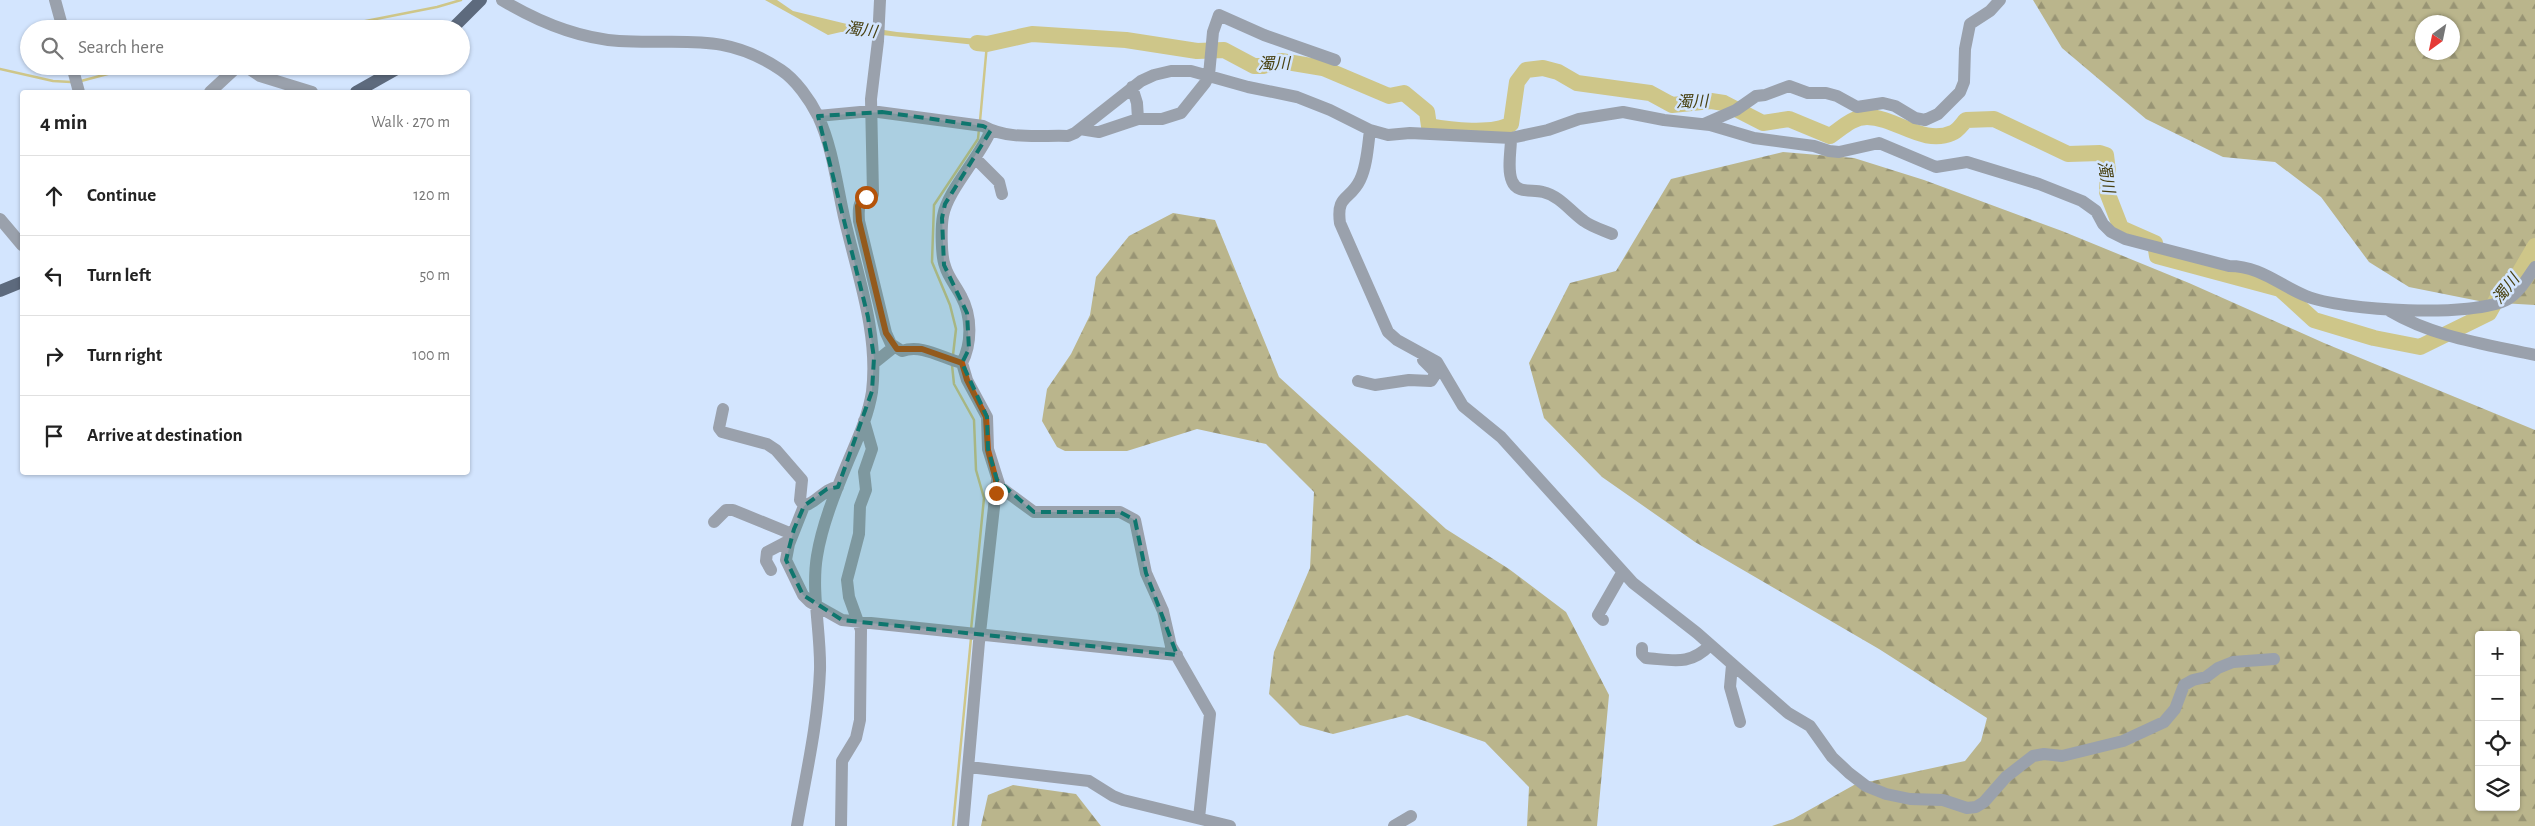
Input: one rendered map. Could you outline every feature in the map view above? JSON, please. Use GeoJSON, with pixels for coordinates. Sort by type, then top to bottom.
{"type":"FeatureCollection","features":[{"type":"Feature","properties":{"kind":"main road"},"geometry":{"type":"LineString","coordinates":[[461,20],[482,0]]}},
{"type":"Feature","properties":{"kind":"main road"},"geometry":{"type":"LineString","coordinates":[[360,90],[386,75]]}},
{"type":"Feature","properties":{"kind":"main road"},"geometry":{"type":"LineString","coordinates":[[0,291],[20,283]]}},
{"type":"Feature","properties":{"kind":"street"},"geometry":{"type":"LineString","coordinates":[[55,0],[61,20]]}},
{"type":"Feature","properties":{"kind":"street"},"geometry":{"type":"LineString","coordinates":[[502,0],[535,19],[587,35],[617,41],[710,41],[734,46],[758,56],[784,72],[804,93],[818,116],[829,150],[868,317],[874,363],[872,391],[864,421],[838,487],[817,558],[817,605],[820,633],[818,706],[797,826]]}},
{"type":"Feature","properties":{"kind":"street"},"geometry":{"type":"LineString","coordinates":[[880,0],[871,111],[873,124],[873,194],[860,201],[858,206],[886,333],[894,347],[902,351],[911,348],[922,349],[955,361],[986,417],[988,450],[996,480],[1000,487],[1034,512],[1110,511],[1130,516],[1135,520],[1146,573],[1163,611],[1171,646],[1210,714],[1199,818]]}},
{"type":"Feature","properties":{"kind":"street"},"geometry":{"type":"LineString","coordinates":[[1704,124],[1736,110],[1756,96],[1765,95],[1789,86],[1808,94],[1826,93],[1837,96],[1857,106],[1883,103],[1896,106],[1915,118],[1925,120],[1938,114],[1954,100],[1964,82],[1965,49],[1970,24],[1990,11],[2000,0]]}},
{"type":"Feature","properties":{"kind":"street"},"geometry":{"type":"LineString","coordinates":[[1080,129],[1099,132],[1138,119],[1162,119],[1181,113],[1205,83],[1209,75],[1216,18],[1219,15],[1264,35],[1335,60]]}},
{"type":"Feature","properties":{"kind":"street"},"geometry":{"type":"LineString","coordinates":[[818,116],[871,111],[983,127],[1019,136],[1068,136],[1080,129],[1132,87],[1154,75],[1171,71],[1191,71],[1297,98],[1330,110],[1370,130],[1388,135],[1410,133],[1511,138],[1548,130],[1579,119],[1623,112],[1664,120],[1704,124],[1754,138],[1814,146],[1829,151],[1839,152],[1879,143],[1936,167],[1968,162],[1992,168],[2082,201],[2096,211],[2103,224],[2111,232],[2126,239],[2229,266],[2243,266],[2268,274],[2306,296],[2351,306],[2390,310],[2460,309],[2500,302],[2516,293],[2535,267]]}},
{"type":"Feature","properties":{"kind":"street"},"geometry":{"type":"LineString","coordinates":[[74,75],[78,90]]}},
{"type":"Feature","properties":{"kind":"street"},"geometry":{"type":"LineString","coordinates":[[212,90],[228,75]]}},
{"type":"Feature","properties":{"kind":"street"},"geometry":{"type":"LineString","coordinates":[[258,75],[306,90]]}},
{"type":"Feature","properties":{"kind":"street"},"geometry":{"type":"LineString","coordinates":[[1132,87],[1137,103],[1138,119]]}},
{"type":"Feature","properties":{"kind":"street"},"geometry":{"type":"LineString","coordinates":[[955,361],[969,349],[967,313],[962,298],[944,265],[942,218],[945,204],[976,159],[983,127]]}},
{"type":"Feature","properties":{"kind":"street"},"geometry":{"type":"LineString","coordinates":[[1370,130],[1361,179],[1341,201],[1338,209],[1340,223],[1388,332],[1407,346],[1438,362],[1463,406],[1501,437],[1622,573],[1710,644],[1788,713],[1810,726],[1832,757],[1866,786],[1886,794],[1910,799],[1943,800],[1967,808],[1976,807],[1984,802],[2006,777],[2032,756],[2044,754],[2062,756],[2124,740],[2164,722],[2175,709],[2184,685],[2193,680],[2206,677],[2218,668],[2233,662],[2274,659]]}},
{"type":"Feature","properties":{"kind":"street"},"geometry":{"type":"LineString","coordinates":[[1511,138],[1511,181],[1516,187],[1524,191],[1542,192],[1556,197],[1584,222],[1612,234]]}},
{"type":"Feature","properties":{"kind":"street"},"geometry":{"type":"LineString","coordinates":[[976,159],[999,182],[1002,194]]}},
{"type":"Feature","properties":{"kind":"street"},"geometry":{"type":"LineString","coordinates":[[0,219],[20,243]]}},
{"type":"Feature","properties":{"kind":"street"},"geometry":{"type":"LineString","coordinates":[[2390,310],[2411,323],[2432,331],[2535,355]]}},
{"type":"Feature","properties":{"kind":"street"},"geometry":{"type":"LineString","coordinates":[[1358,381],[1375,385],[1409,380],[1431,381],[1434,375],[1433,370],[1428,364],[1410,352],[1407,346]]}},
{"type":"Feature","properties":{"kind":"street"},"geometry":{"type":"LineString","coordinates":[[874,363],[894,347]]}},
{"type":"Feature","properties":{"kind":"street"},"geometry":{"type":"LineString","coordinates":[[723,409],[719,428],[722,432],[767,444],[776,450],[799,475],[802,480],[800,500],[804,506]]}},
{"type":"Feature","properties":{"kind":"street"},"geometry":{"type":"LineString","coordinates":[[841,826],[842,761],[856,738],[860,720],[859,622],[849,597],[847,580],[859,534],[860,506],[866,490],[864,472],[872,449],[864,421]]}},
{"type":"Feature","properties":{"kind":"street"},"geometry":{"type":"LineString","coordinates":[[963,826],[969,767],[973,632],[996,480]]}},
{"type":"Feature","properties":{"kind":"street"},"geometry":{"type":"LineString","coordinates":[[838,487],[827,489],[815,501],[804,506],[791,537],[786,560],[790,572],[803,595],[810,602],[842,620],[973,632],[1177,655]]}},
{"type":"Feature","properties":{"kind":"street"},"geometry":{"type":"LineString","coordinates":[[714,522],[726,510],[733,510],[791,537]]}},
{"type":"Feature","properties":{"kind":"street"},"geometry":{"type":"LineString","coordinates":[[771,570],[766,561],[767,552],[791,537]]}},
{"type":"Feature","properties":{"kind":"street"},"geometry":{"type":"LineString","coordinates":[[1603,620],[1598,615],[1622,573]]}},
{"type":"Feature","properties":{"kind":"street"},"geometry":{"type":"LineString","coordinates":[[1642,648],[1642,654],[1646,658],[1691,660],[1701,655],[1710,644]]}},
{"type":"Feature","properties":{"kind":"street"},"geometry":{"type":"LineString","coordinates":[[1732,665],[1730,687],[1740,722]]}},
{"type":"Feature","properties":{"kind":"street"},"geometry":{"type":"LineString","coordinates":[[969,767],[1088,781],[1118,798],[1230,826]]}},
{"type":"Feature","properties":{"kind":"street"},"geometry":{"type":"LineString","coordinates":[[1394,826],[1411,816]]}},
{"type":"Feature","properties":{"kind":"highlighted area"},"geometry":{"type":"Polygon","coordinates":[[[882,112],[983,126],[991,130],[945,204],[942,218],[944,265],[967,313],[969,349],[962,363],[987,417],[988,449],[997,480],[1034,512],[1120,512],[1135,520],[1146,573],[1177,655],[842,620],[803,595],[786,560],[794,529],[804,506],[827,489],[838,487],[872,391],[874,358],[868,317],[818,116],[882,112]]]}},
{"type":"Feature","properties":{"kind":"green space"},"geometry":{"type":"Polygon","coordinates":[[[2033,0],[2535,0],[2535,305],[2484,302],[2409,287],[2369,262],[2321,197],[2275,162],[2223,157],[2146,119],[2062,48],[2033,0]]]}},
{"type":"Feature","properties":{"kind":"green space"},"geometry":{"type":"Polygon","coordinates":[[[1783,152],[1854,158],[1924,180],[2062,231],[2189,283],[2324,343],[2535,430],[2535,826],[1772,826],[1793,819],[1854,785],[1965,761],[1981,741],[1987,718],[1879,649],[1695,542],[1602,477],[1544,418],[1529,363],[1570,283],[1616,271],[1671,179],[1783,152]]]}},
{"type":"Feature","properties":{"kind":"green space"},"geometry":{"type":"Polygon","coordinates":[[[1173,213],[1215,220],[1279,377],[1446,529],[1509,569],[1566,612],[1609,695],[1597,826],[1527,826],[1529,787],[1485,742],[1407,715],[1333,734],[1300,725],[1269,694],[1274,652],[1310,568],[1314,492],[1266,444],[1197,429],[1127,451],[1065,451],[1057,447],[1042,421],[1047,389],[1071,354],[1090,315],[1096,277],[1129,236],[1173,213]]]}},
{"type":"Feature","properties":{"kind":"green space"},"geometry":{"type":"Polygon","coordinates":[[[1013,785],[1076,794],[1101,826],[981,826],[988,795],[1013,785]]]}},
{"type":"Feature","properties":{"kind":"water","name":"濁川"},"geometry":{"type":"Polygon","coordinates":[[[765,0],[777,0],[793,11],[851,25],[897,32],[1001,41],[985,46],[854,32],[828,35],[765,0]]]}},
{"type":"Feature","properties":{"kind":"waterway"},"geometry":{"type":"LineString","coordinates":[[371,20],[437,7],[461,0]]}},
{"type":"Feature","properties":{"kind":"waterway","name":"濁川"},"geometry":{"type":"LineString","coordinates":[[977,43],[987,44],[1032,34],[1126,40],[1197,51],[1224,50],[1254,66],[1263,66],[1281,61],[1323,68],[1389,96],[1404,93],[1427,112],[1429,126],[1460,130],[1494,130],[1511,124],[1517,82],[1526,70],[1543,68],[1558,72],[1577,83],[1650,93],[1672,105],[1711,101],[1724,103],[1763,123],[1789,119],[1830,136],[1847,124],[1862,117],[1878,118],[1920,134],[1931,136],[1941,136],[1954,132],[1966,120],[1994,119],[2068,154],[2100,153],[2106,155],[2108,171],[2107,192],[2121,228],[2155,243],[2157,256],[2280,289],[2314,320],[2374,338],[2420,347],[2489,313],[2503,288],[2514,282],[2535,246]]}},
{"type":"Feature","properties":{"kind":"waterway"},"geometry":{"type":"LineString","coordinates":[[980,121],[987,44]]}},
{"type":"Feature","properties":{"kind":"waterway"},"geometry":{"type":"LineString","coordinates":[[0,69],[20,74]]}},
{"type":"Feature","properties":{"kind":"waterway"},"geometry":{"type":"LineString","coordinates":[[26,75],[53,81],[71,82]]}},
{"type":"Feature","properties":{"kind":"waterway"},"geometry":{"type":"LineString","coordinates":[[81,81],[104,75]]}},
{"type":"Feature","properties":{"kind":"waterway"},"geometry":{"type":"LineString","coordinates":[[953,355],[956,329],[950,305],[932,262],[934,205],[978,139],[979,129]]}},
{"type":"Feature","properties":{"kind":"waterway"},"geometry":{"type":"LineString","coordinates":[[952,365],[954,384],[974,420],[976,470],[984,498],[971,630]]}},
{"type":"Feature","properties":{"kind":"waterway"},"geometry":{"type":"LineString","coordinates":[[953,826],[971,638]]}},
{"type":"Feature","properties":{"kind":"route"},"geometry":{"type":"LineString","coordinates":[[866,197],[860,201],[858,206],[859,221],[886,333],[891,344],[902,351],[911,348],[922,349],[946,359],[962,363],[967,380],[986,417],[989,430],[988,450],[996,480],[996,493]]}}]}
